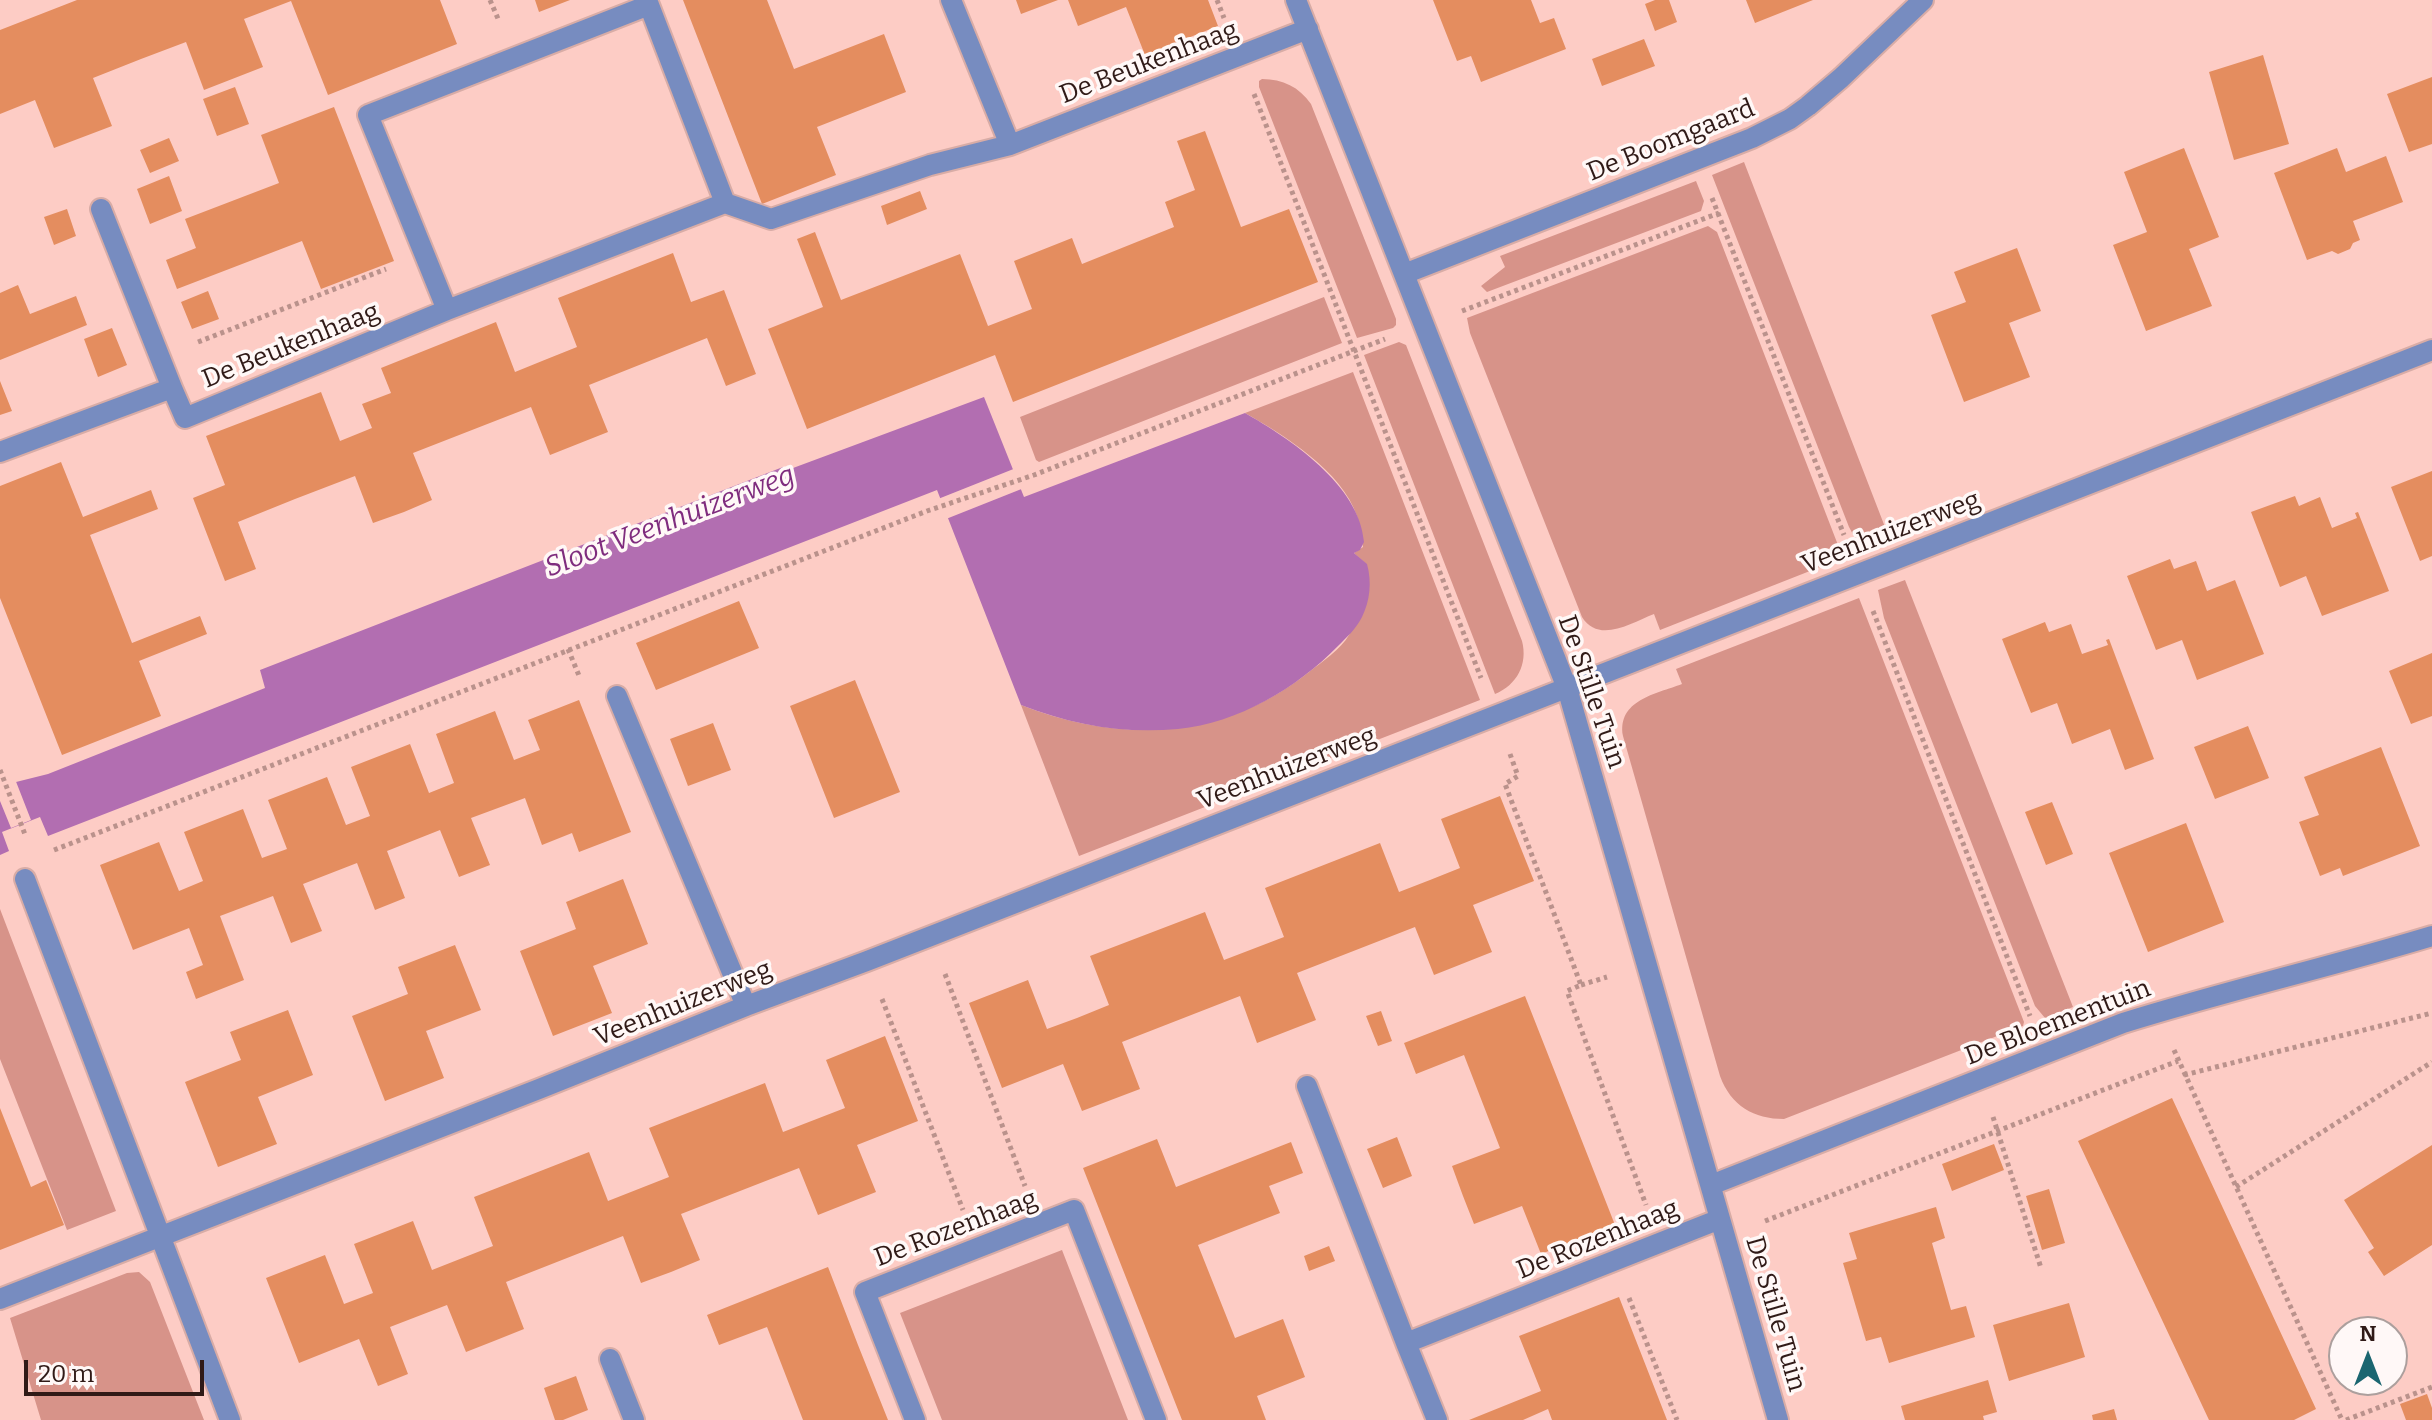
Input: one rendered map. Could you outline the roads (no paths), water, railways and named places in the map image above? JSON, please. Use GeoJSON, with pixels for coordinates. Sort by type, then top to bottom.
{"type":"FeatureCollection","features":[{"type":"Feature","properties":{"kind":"street"},"geometry":{"type":"LineString","coordinates":[[951,0],[1010,145]]}},
{"type":"Feature","properties":{"kind":"street","name":"De Stille Tuin"},"geometry":{"type":"LineString","coordinates":[[1296,0],[1567,688],[1778,1420]]}},
{"type":"Feature","properties":{"kind":"street","name":"De Boomgaard"},"geometry":{"type":"LineString","coordinates":[[1404,274],[1752,138],[1790,119],[1841,78],[1923,0]]}},
{"type":"Feature","properties":{"kind":"street"},"geometry":{"type":"LineString","coordinates":[[447,310],[368,115],[649,5],[725,203]]}},
{"type":"Feature","properties":{"kind":"street","name":"De Beukenhaag"},"geometry":{"type":"LineString","coordinates":[[101,209],[185,418],[447,310],[725,203],[771,219],[930,165],[1010,145],[1308,29]]}},
{"type":"Feature","properties":{"kind":"street","name":"Veenhuizerweg"},"geometry":{"type":"LineString","coordinates":[[0,1299],[2432,350]]}},
{"type":"Feature","properties":{"kind":"street","name":"De Beukenhaag"},"geometry":{"type":"LineString","coordinates":[[0,452],[172,388]]}},
{"type":"Feature","properties":{"kind":"street"},"geometry":{"type":"LineString","coordinates":[[617,696],[746,1006]]}},
{"type":"Feature","properties":{"kind":"street"},"geometry":{"type":"LineString","coordinates":[[25,879],[230,1420]]}},
{"type":"Feature","properties":{"kind":"street","name":"De Bloementuin"},"geometry":{"type":"LineString","coordinates":[[1711,1185],[2123,1023],[2432,936]]}},
{"type":"Feature","properties":{"kind":"street"},"geometry":{"type":"LineString","coordinates":[[1307,1086],[1437,1420]]}},
{"type":"Feature","properties":{"kind":"street","name":"De Rozenhaag"},"geometry":{"type":"LineString","coordinates":[[915,1420],[865,1292],[1074,1210],[1156,1420]]}},
{"type":"Feature","properties":{"kind":"street","name":"De Rozenhaag"},"geometry":{"type":"LineString","coordinates":[[1406,1343],[1659,1243],[1723,1228]]}},
{"type":"Feature","properties":{"kind":"street"},"geometry":{"type":"LineString","coordinates":[[610,1359],[634,1420]]}},
{"type":"Feature","properties":{"kind":"water","name":"Sloot Veenhuizerweg"},"geometry":{"type":"Polygon","coordinates":[[[984,397],[1024,497],[1245,413],[1263,423],[1320,466],[1350,501],[1360,521],[1364,542],[1360,550],[1354,553],[1367,564],[1370,584],[1360,621],[1338,646],[1304,676],[1265,701],[1223,719],[1178,729],[1137,730],[1079,723],[1040,712],[1021,705],[937,490],[48,836],[40,817],[2,832],[9,851],[0,855],[0,786],[48,774],[265,688],[260,670],[783,467],[785,471],[984,397]]]}}]}
